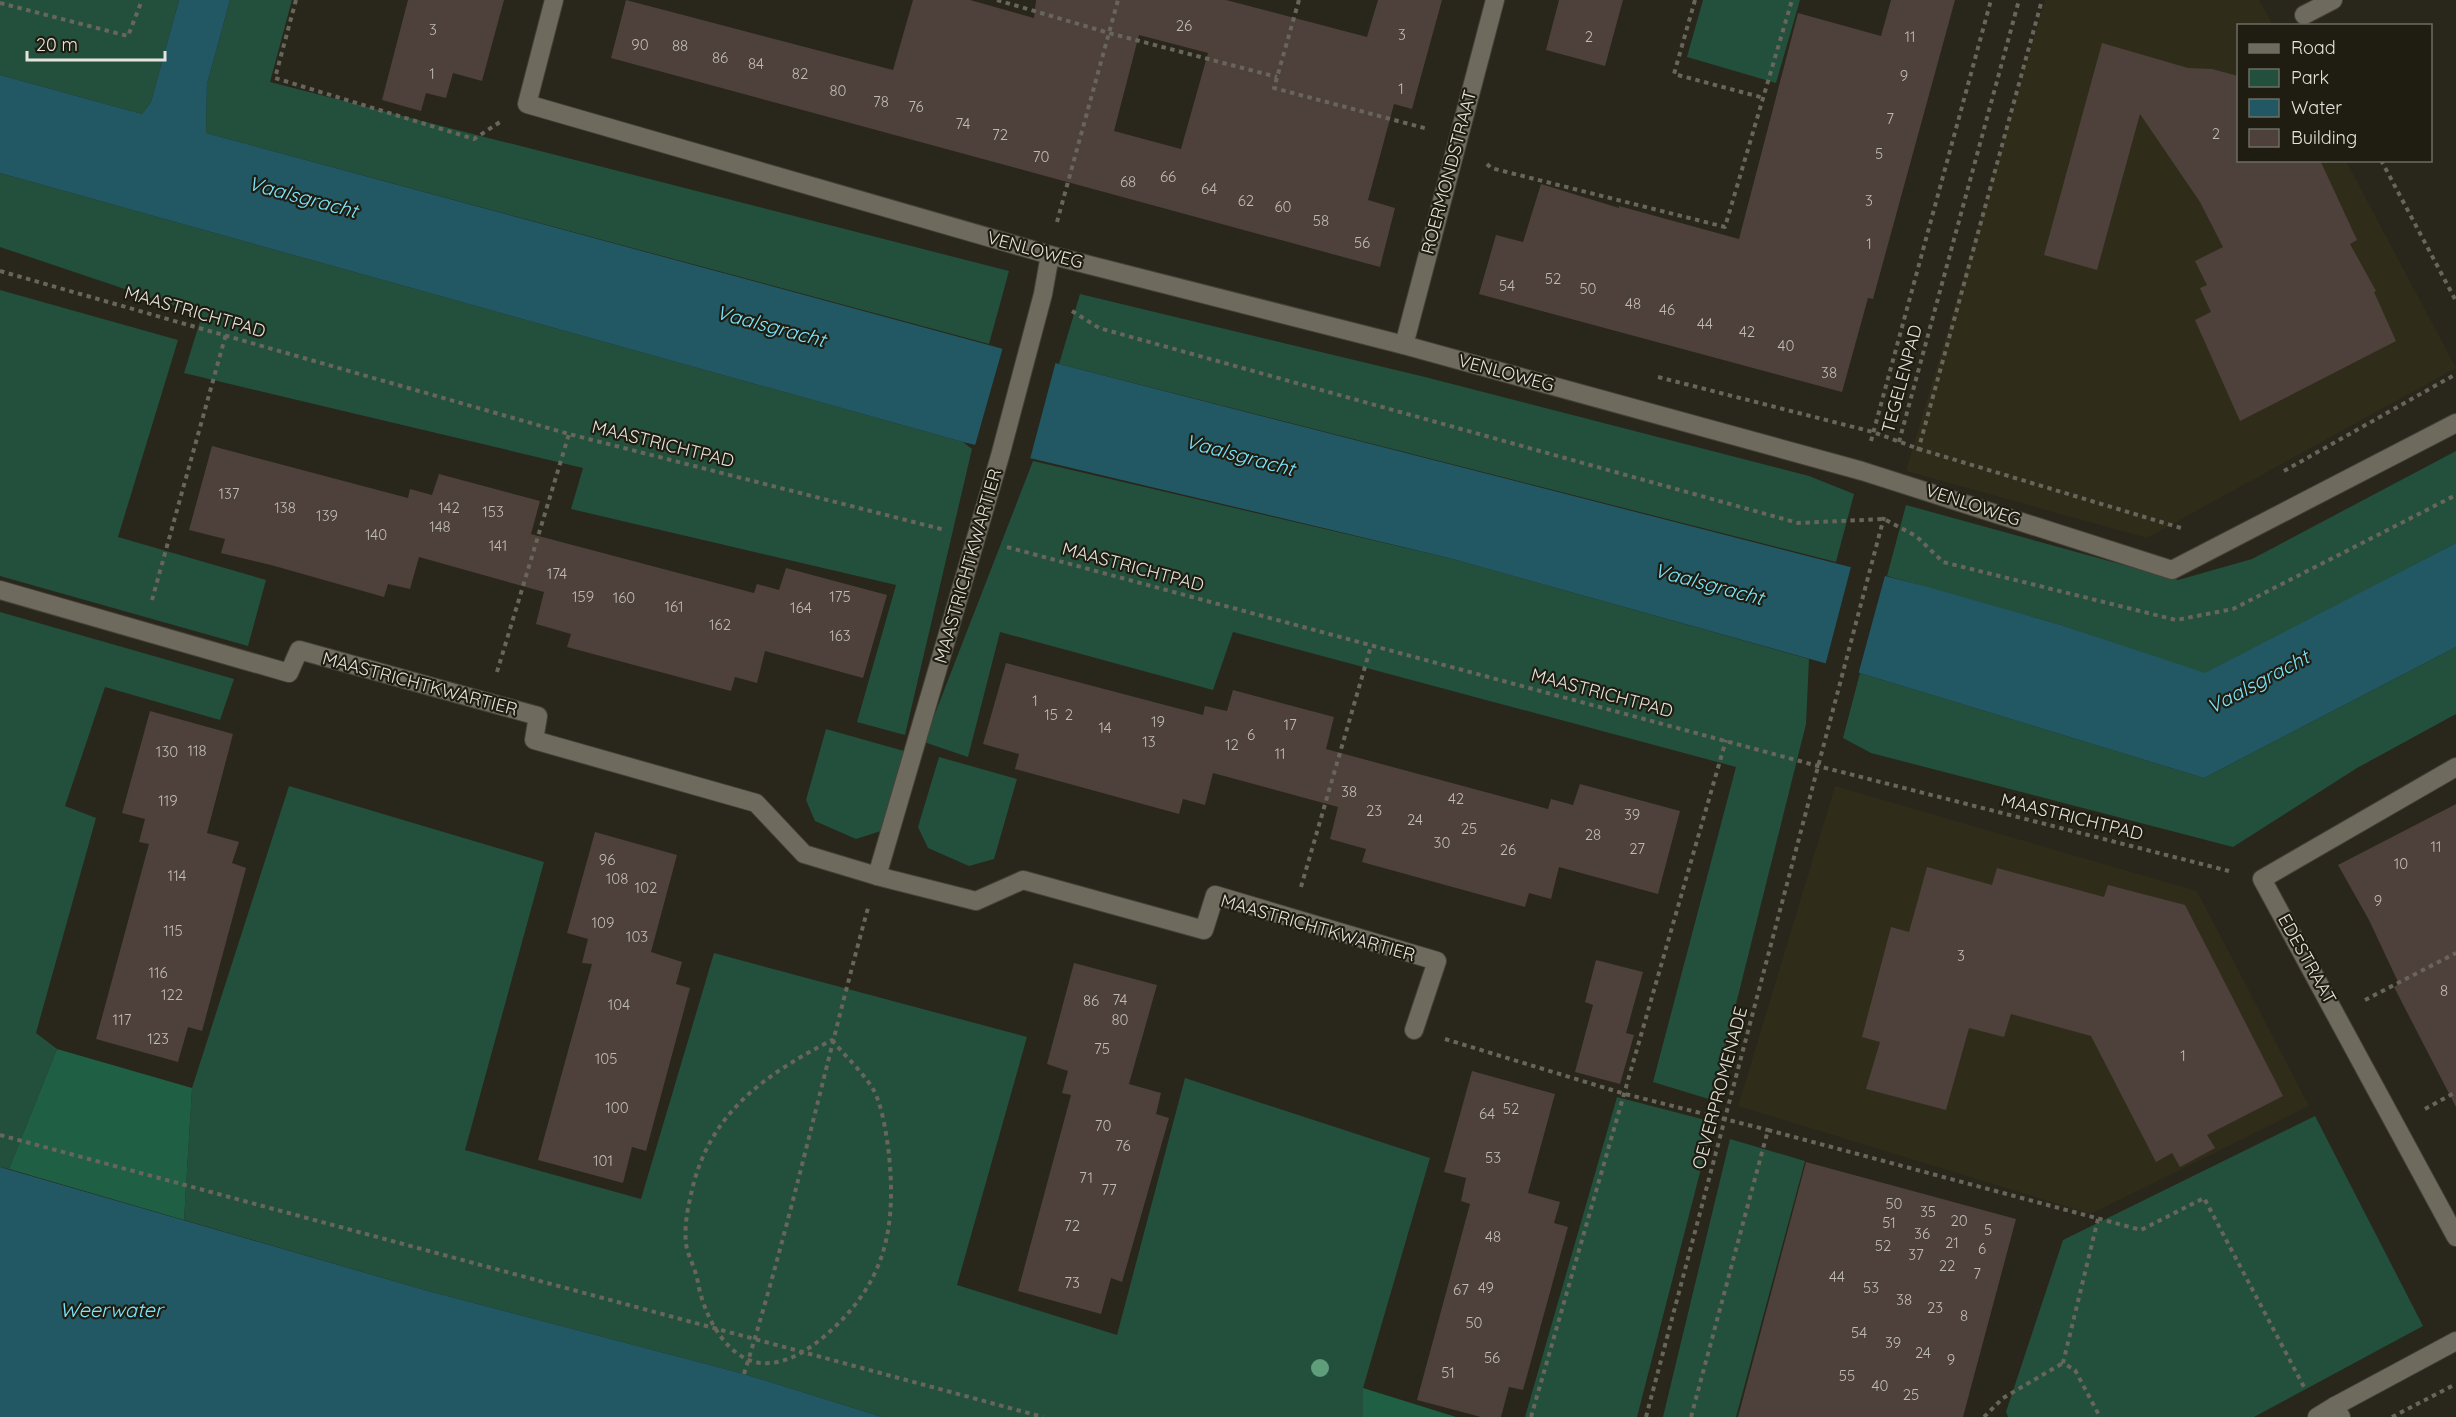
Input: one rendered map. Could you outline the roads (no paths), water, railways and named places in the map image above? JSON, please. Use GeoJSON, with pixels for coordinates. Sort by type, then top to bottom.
{"type":"FeatureCollection","features":[{"type":"Feature","properties":{"kind":"street","name":"VENLOWEG"},"geometry":{"type":"LineString","coordinates":[[554,0],[527,104],[1050,255],[1404,345],[1889,478],[2172,570],[2456,423]]}},
{"type":"Feature","properties":{"kind":"street","name":"ROERMONDSTRAAT"},"geometry":{"type":"LineString","coordinates":[[1404,345],[1495,0]]}},
{"type":"Feature","properties":{"kind":"street"},"geometry":{"type":"LineString","coordinates":[[2304,15],[2333,0]]}},
{"type":"Feature","properties":{"kind":"street","name":"MAASTRICHTKWARTIER"},"geometry":{"type":"LineString","coordinates":[[877,876],[1000,456],[1043,294],[1050,255]]}},
{"type":"Feature","properties":{"kind":"street","name":"MAASTRICHTKWARTIER"},"geometry":{"type":"LineString","coordinates":[[0,590],[289,673],[299,650],[538,716],[534,740],[756,803],[804,854],[877,876],[976,901],[1023,880],[1204,930],[1215,895],[1437,961],[1414,1030]]}},
{"type":"Feature","properties":{"kind":"street","name":"EDESTRAAT"},"geometry":{"type":"LineString","coordinates":[[2456,767],[2262,879],[2456,1237]]}},
{"type":"Feature","properties":{"kind":"street"},"geometry":{"type":"LineString","coordinates":[[2318,1416],[2338,1411],[2456,1341]]}},
{"type":"Feature","properties":{"kind":"water","name":"Vaalsgracht"},"geometry":{"type":"Polygon","coordinates":[[[179,0],[230,0],[207,84],[206,133],[1059,364],[1928,587],[2061,625],[2205,673],[2456,543],[2456,647],[2204,778],[1860,673],[1449,558],[963,442],[0,173],[0,75],[142,114],[151,102],[179,0]]]}},
{"type":"Feature","properties":{"kind":"water","name":"Weerwater"},"geometry":{"type":"Polygon","coordinates":[[[0,1167],[428,1291],[744,1374],[882,1417],[0,1417],[0,1167]]]}}]}
